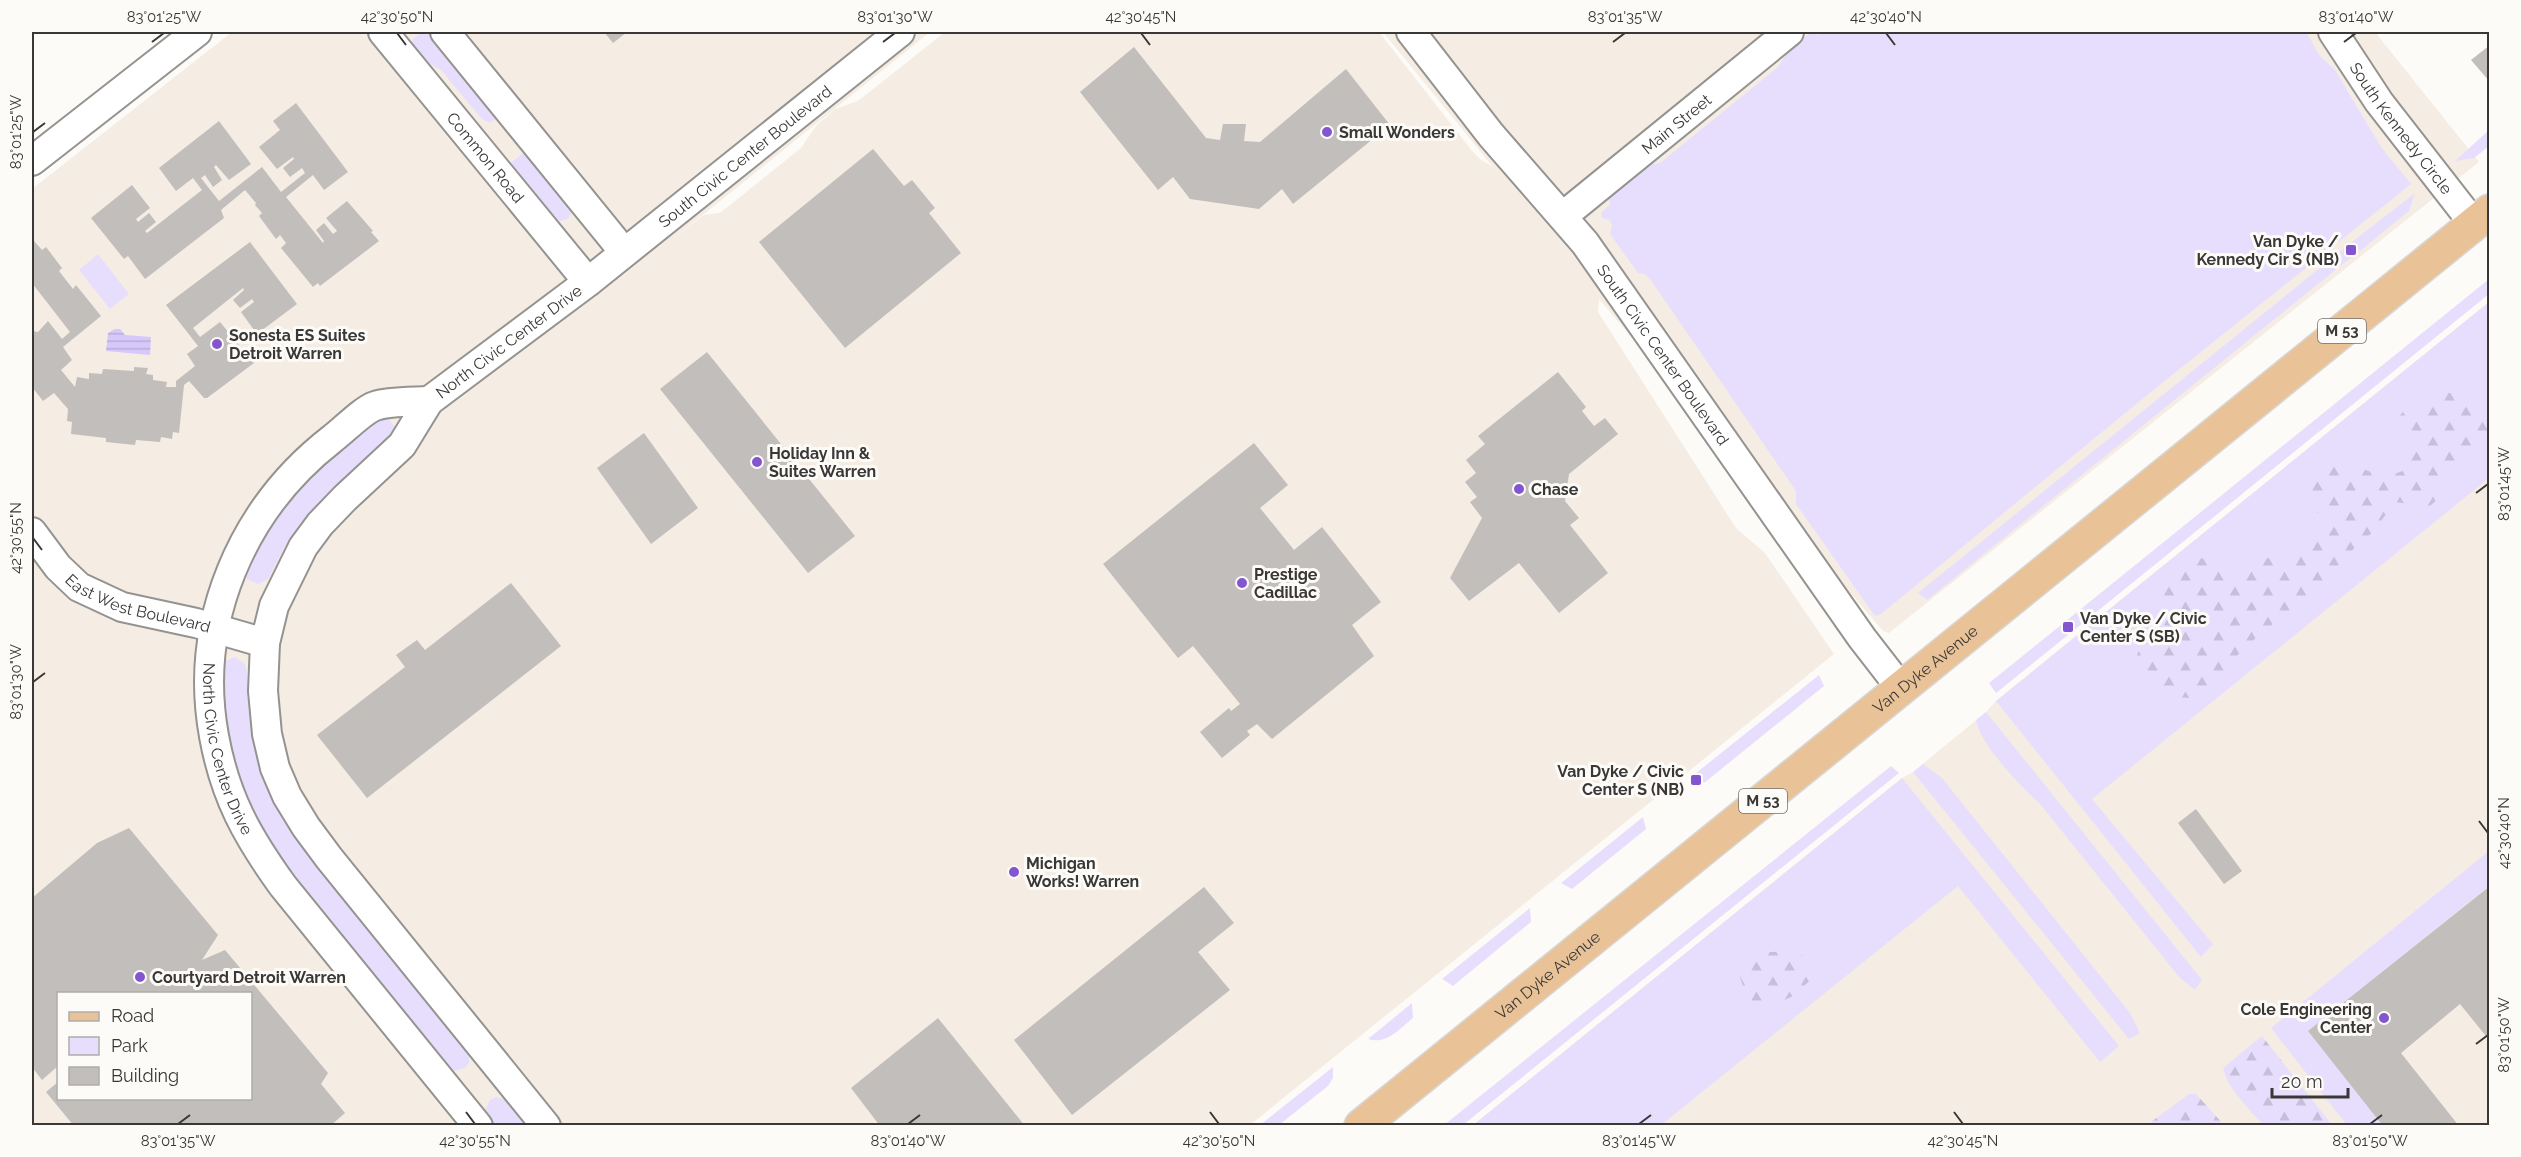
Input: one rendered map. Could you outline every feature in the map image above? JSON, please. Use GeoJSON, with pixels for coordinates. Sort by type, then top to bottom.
{"type":"FeatureCollection","features":[{"type":"Feature","properties":{"kind":"main road","name":"Van Dyke Avenue"},"geometry":{"type":"LineString","coordinates":[[1361,1125],[2482,218]]}},
{"type":"Feature","properties":{"kind":"street"},"geometry":{"type":"LineString","coordinates":[[32,161],[196,32]]}},
{"type":"Feature","properties":{"kind":"street","name":"Common Road"},"geometry":{"type":"LineString","coordinates":[[383,32],[588,282]]}},
{"type":"Feature","properties":{"kind":"street"},"geometry":{"type":"LineString","coordinates":[[445,32],[624,252]]}},
{"type":"Feature","properties":{"kind":"street","name":"South Civic Center Boulevard"},"geometry":{"type":"LineString","coordinates":[[588,282],[900,32]]}},
{"type":"Feature","properties":{"kind":"street","name":"South Civic Center Boulevard"},"geometry":{"type":"LineString","coordinates":[[1411,32],[1491,135],[1563,216],[1606,273],[1900,687]]}},
{"type":"Feature","properties":{"kind":"street","name":"Main Street"},"geometry":{"type":"LineString","coordinates":[[1563,216],[1789,32]]}},
{"type":"Feature","properties":{"kind":"street","name":"South Kennedy Circle"},"geometry":{"type":"LineString","coordinates":[[2333,32],[2379,102],[2482,218]]}},
{"type":"Feature","properties":{"kind":"street","name":"North Civic Center Drive"},"geometry":{"type":"LineString","coordinates":[[546,1125],[306,827],[287,796],[275,768],[267,734],[263,691],[266,643],[274,606],[303,547],[320,524],[402,445],[429,401],[588,282]]}},
{"type":"Feature","properties":{"kind":"street","name":"North Civic Center Drive"},"geometry":{"type":"LineString","coordinates":[[429,401],[375,406],[312,455],[288,478],[266,505],[248,534],[226,585],[210,661],[210,700],[214,735],[224,780],[238,816],[258,850],[284,886],[478,1125]]}},
{"type":"Feature","properties":{"kind":"street","name":"East West Boulevard"},"geometry":{"type":"LineString","coordinates":[[32,532],[58,567],[79,587],[122,607],[266,643]]}},
{"type":"Feature","properties":{"kind":"shaded area"},"geometry":{"type":"Polygon","coordinates":[[[232,32],[360,32],[368,41],[361,32],[930,32],[663,247],[704,215],[720,213],[801,148],[816,126],[835,109],[858,101],[945,32],[1379,32],[1473,152],[1493,167],[1383,32],[2375,32],[2479,162],[1889,633],[1883,631],[1599,299],[1598,312],[1736,528],[1765,553],[1834,654],[1250,1125],[32,1126],[32,189],[232,32]]]}},
{"type":"Feature","properties":{"kind":"shaded area"},"geometry":{"type":"Polygon","coordinates":[[[2489,302],[2489,1125],[1472,1126],[1902,778],[1913,772],[1986,712],[1996,701],[2489,302]]]}},
{"type":"Feature","properties":{"kind":"shaded area"},"geometry":{"type":"Polygon","coordinates":[[[120,329],[125,335],[151,337],[150,355],[106,351],[108,333],[120,329]]]}},
{"type":"Feature","properties":{"kind":"green space"},"geometry":{"type":"Polygon","coordinates":[[[422,32],[433,34],[497,118],[490,123],[482,119],[441,70],[419,57],[411,45],[413,39],[422,32]]]}},
{"type":"Feature","properties":{"kind":"green space"},"geometry":{"type":"Polygon","coordinates":[[[1823,32],[2306,32],[2320,56],[2335,70],[2381,147],[2411,184],[2147,395],[1881,614],[1875,616],[1796,504],[1796,491],[1650,279],[1645,274],[1638,273],[1610,234],[1612,225],[1609,220],[1602,218],[1601,213],[1610,204],[1608,196],[1648,165],[1660,163],[1778,67],[1789,50],[1810,33],[1818,35],[1823,32]]]}},
{"type":"Feature","properties":{"kind":"green space"},"geometry":{"type":"Polygon","coordinates":[[[2489,130],[2489,146],[2474,158],[2455,161],[2489,130]]]}},
{"type":"Feature","properties":{"kind":"green space"},"geometry":{"type":"Polygon","coordinates":[[[522,154],[528,154],[573,209],[568,219],[556,222],[511,168],[512,162],[522,154]]]}},
{"type":"Feature","properties":{"kind":"green space"},"geometry":{"type":"Polygon","coordinates":[[[2415,193],[2409,211],[2360,251],[2352,242],[2415,193]]]}},
{"type":"Feature","properties":{"kind":"green space"},"geometry":{"type":"Polygon","coordinates":[[[2347,246],[2354,255],[1927,600],[1918,593],[2347,246]]]}},
{"type":"Feature","properties":{"kind":"green space"},"geometry":{"type":"Polygon","coordinates":[[[98,254],[129,294],[110,309],[79,270],[98,254]]]}},
{"type":"Feature","properties":{"kind":"green space"},"geometry":{"type":"Polygon","coordinates":[[[2489,279],[2489,294],[2073,631],[2066,621],[2489,279]]]}},
{"type":"Feature","properties":{"kind":"green space"},"geometry":{"type":"Polygon","coordinates":[[[2489,302],[2489,478],[2092,799],[2213,944],[2201,957],[1996,701],[2489,302]]]}},
{"type":"Feature","properties":{"kind":"green space"},"geometry":{"type":"Polygon","coordinates":[[[2441,392],[2460,394],[2474,407],[2490,411],[2489,439],[2455,461],[2445,476],[2442,495],[2429,507],[2395,502],[2373,532],[2358,544],[2316,589],[2245,647],[2206,690],[2191,698],[2171,697],[2154,691],[2142,678],[2135,661],[2157,611],[2160,594],[2171,580],[2198,557],[2233,572],[2251,569],[2267,558],[2301,551],[2332,530],[2324,515],[2308,509],[2306,488],[2311,474],[2324,463],[2333,460],[2342,460],[2378,474],[2390,475],[2406,470],[2412,452],[2399,435],[2397,419],[2408,406],[2441,392]]]}},
{"type":"Feature","properties":{"kind":"green space"},"geometry":{"type":"Polygon","coordinates":[[[377,418],[388,418],[395,428],[391,440],[334,487],[308,514],[285,546],[268,579],[258,584],[247,579],[244,567],[296,488],[377,418]]]}},
{"type":"Feature","properties":{"kind":"green space"},"geometry":{"type":"Polygon","coordinates":[[[2061,625],[2068,635],[1996,693],[1989,683],[2061,625]]]}},
{"type":"Feature","properties":{"kind":"green space"},"geometry":{"type":"Polygon","coordinates":[[[235,657],[245,664],[248,706],[257,754],[267,784],[281,813],[469,1052],[469,1063],[465,1068],[454,1071],[449,1068],[283,863],[251,812],[227,743],[222,666],[225,661],[235,657]]]}},
{"type":"Feature","properties":{"kind":"green space"},"geometry":{"type":"Polygon","coordinates":[[[1819,675],[1824,686],[1704,783],[1696,773],[1819,675]]]}},
{"type":"Feature","properties":{"kind":"green space"},"geometry":{"type":"Polygon","coordinates":[[[1986,712],[2202,980],[2195,990],[2180,978],[2040,804],[1993,752],[1979,730],[1976,720],[1986,712]]]}},
{"type":"Feature","properties":{"kind":"green space"},"geometry":{"type":"Polygon","coordinates":[[[1923,764],[1942,778],[2130,1013],[2140,1033],[2129,1039],[1913,772],[1923,764]]]}},
{"type":"Feature","properties":{"kind":"green space"},"geometry":{"type":"Polygon","coordinates":[[[1891,766],[1899,773],[1463,1125],[1444,1125],[1891,766]]]}},
{"type":"Feature","properties":{"kind":"green space"},"geometry":{"type":"Polygon","coordinates":[[[1902,778],[2119,1046],[2100,1062],[1958,886],[1661,1125],[1472,1126],[1902,778]]]}},
{"type":"Feature","properties":{"kind":"green space"},"geometry":{"type":"Polygon","coordinates":[[[1643,817],[1646,829],[1572,889],[1561,883],[1643,817]]]}},
{"type":"Feature","properties":{"kind":"green space"},"geometry":{"type":"Polygon","coordinates":[[[2489,851],[2489,886],[2309,1031],[2383,1125],[2347,1125],[2271,1028],[2489,851]]]}},
{"type":"Feature","properties":{"kind":"green space"},"geometry":{"type":"Polygon","coordinates":[[[1530,908],[1531,922],[1453,986],[1442,979],[1530,908]]]}},
{"type":"Feature","properties":{"kind":"green space"},"geometry":{"type":"Polygon","coordinates":[[[1764,952],[1789,952],[1802,955],[1813,965],[1817,974],[1793,996],[1765,1009],[1748,1000],[1738,972],[1749,959],[1764,952]]]}},
{"type":"Feature","properties":{"kind":"green space"},"geometry":{"type":"Polygon","coordinates":[[[1412,1003],[1413,1018],[1398,1031],[1381,1040],[1368,1039],[1412,1003]]]}},
{"type":"Feature","properties":{"kind":"green space"},"geometry":{"type":"Polygon","coordinates":[[[2262,1036],[2332,1125],[2263,1125],[2240,1098],[2229,1084],[2223,1068],[2262,1036]]]}},
{"type":"Feature","properties":{"kind":"green space"},"geometry":{"type":"Polygon","coordinates":[[[1333,1067],[1333,1078],[1328,1086],[1279,1125],[1260,1125],[1333,1067]]]}},
{"type":"Feature","properties":{"kind":"green space"},"geometry":{"type":"Polygon","coordinates":[[[2189,1094],[2196,1094],[2224,1125],[2154,1125],[2151,1122],[2189,1094]]]}},
{"type":"Feature","properties":{"kind":"green space"},"geometry":{"type":"Polygon","coordinates":[[[496,1097],[506,1100],[528,1125],[494,1125],[485,1111],[490,1100],[496,1097]]]}},
{"type":"Feature","properties":{"kind":"building"},"geometry":{"type":"Polygon","coordinates":[[[604,32],[627,32],[613,43],[604,32]]]}},
{"type":"Feature","properties":{"kind":"building"},"geometry":{"type":"Polygon","coordinates":[[[2490,45],[2490,82],[2471,60],[2490,45]]]}},
{"type":"Feature","properties":{"kind":"building","name":"Small Wonders"},"geometry":{"type":"Polygon","coordinates":[[[1134,47],[1206,138],[1220,140],[1223,124],[1246,124],[1244,141],[1260,142],[1346,69],[1390,125],[1293,204],[1282,189],[1259,209],[1190,199],[1173,177],[1158,190],[1080,92],[1134,47]]]}},
{"type":"Feature","properties":{"kind":"building"},"geometry":{"type":"Polygon","coordinates":[[[296,103],[348,172],[324,190],[313,175],[286,197],[323,243],[324,241],[316,230],[324,223],[333,234],[337,231],[326,218],[347,201],[379,241],[320,286],[318,283],[313,287],[281,248],[286,243],[280,235],[276,239],[259,216],[262,213],[255,205],[256,203],[245,190],[221,210],[224,218],[145,279],[128,256],[124,259],[91,218],[132,185],[150,208],[136,219],[138,222],[149,213],[156,222],[145,231],[147,233],[202,190],[193,178],[176,191],[159,168],[219,121],[251,164],[229,180],[216,165],[214,167],[222,180],[213,187],[205,175],[201,178],[219,201],[262,167],[281,192],[305,173],[302,168],[290,177],[283,168],[294,159],[293,157],[277,169],[259,147],[280,130],[273,121],[296,103]]]}},
{"type":"Feature","properties":{"kind":"building"},"geometry":{"type":"Polygon","coordinates":[[[873,149],[904,186],[912,180],[935,208],[929,213],[961,253],[845,348],[759,242],[873,149]]]}},
{"type":"Feature","properties":{"kind":"building","name":"Sonesta ES Suites Detroit Warren"},"geometry":{"type":"Polygon","coordinates":[[[34,241],[42,250],[46,247],[62,268],[59,271],[73,289],[76,285],[101,316],[63,347],[72,360],[61,370],[75,387],[77,377],[89,379],[89,373],[102,374],[103,369],[134,371],[134,367],[148,368],[146,374],[153,375],[153,380],[167,382],[166,387],[176,387],[176,381],[195,366],[187,354],[198,346],[166,305],[250,242],[297,304],[257,334],[241,312],[254,302],[252,299],[240,308],[233,300],[244,290],[243,288],[193,328],[200,337],[220,322],[254,363],[207,398],[204,398],[189,381],[184,385],[179,433],[173,432],[172,439],[161,437],[160,442],[136,440],[135,445],[106,442],[106,438],[71,434],[72,422],[67,421],[68,409],[54,393],[43,401],[32,387],[32,331],[38,332],[48,321],[62,339],[70,332],[32,283],[32,243],[34,241]]]}},
{"type":"Feature","properties":{"kind":"building","name":"Holiday Inn & Suites Warren"},"geometry":{"type":"Polygon","coordinates":[[[707,352],[855,536],[808,573],[660,389],[707,352]]]}},
{"type":"Feature","properties":{"kind":"building","name":"Chase"},"geometry":{"type":"Polygon","coordinates":[[[1558,372],[1586,407],[1582,411],[1594,426],[1605,418],[1618,434],[1569,474],[1565,501],[1579,518],[1570,525],[1608,573],[1559,613],[1519,563],[1469,601],[1450,578],[1482,518],[1470,502],[1477,497],[1465,482],[1476,473],[1466,460],[1485,444],[1478,436],[1558,372]]]}},
{"type":"Feature","properties":{"kind":"building"},"geometry":{"type":"Polygon","coordinates":[[[644,433],[698,508],[651,544],[597,468],[644,433]]]}},
{"type":"Feature","properties":{"kind":"building","name":"Prestige Cadillac"},"geometry":{"type":"Polygon","coordinates":[[[1254,443],[1288,485],[1260,508],[1294,550],[1322,527],[1381,602],[1352,625],[1374,656],[1272,739],[1257,724],[1247,731],[1250,735],[1222,758],[1200,732],[1229,708],[1231,711],[1240,704],[1193,646],[1178,658],[1103,564],[1254,443]]]}},
{"type":"Feature","properties":{"kind":"building"},"geometry":{"type":"Polygon","coordinates":[[[511,583],[561,646],[367,798],[317,735],[405,667],[396,655],[417,640],[425,650],[511,583]]]}},
{"type":"Feature","properties":{"kind":"building"},"geometry":{"type":"Polygon","coordinates":[[[2196,809],[2242,871],[2224,884],[2178,823],[2196,809]]]}},
{"type":"Feature","properties":{"kind":"building","name":"Courtyard Detroit Warren"},"geometry":{"type":"Polygon","coordinates":[[[129,828],[218,935],[202,960],[225,950],[328,1073],[321,1084],[345,1113],[330,1126],[74,1126],[46,1092],[57,1083],[57,1100],[252,1100],[252,992],[57,992],[57,1067],[42,1080],[32,1067],[32,898],[97,843],[129,828]]]}},
{"type":"Feature","properties":{"kind":"building","name":"Cole Engineering Center"},"geometry":{"type":"Polygon","coordinates":[[[2490,886],[2490,1041],[2460,1004],[2401,1053],[2459,1126],[2383,1126],[2308,1031],[2490,886]]]}},
{"type":"Feature","properties":{"kind":"building"},"geometry":{"type":"Polygon","coordinates":[[[1204,887],[1234,923],[1198,952],[1230,990],[1072,1115],[1014,1040],[1204,887]]]}},
{"type":"Feature","properties":{"kind":"building"},"geometry":{"type":"Polygon","coordinates":[[[938,1018],[1025,1126],[880,1126],[851,1088],[938,1018]]]}},
{"type":"Feature","properties":{"kind":"place","name":"Small Wonders"},"geometry":{"type":"Point","coordinates":[1327,132]}},
{"type":"Feature","properties":{"kind":"place","name":"Van Dyke / Kennedy Cir S (NB)"},"geometry":{"type":"Point","coordinates":[2351,250]}},
{"type":"Feature","properties":{"kind":"place","name":"Sonesta ES Suites Detroit Warren"},"geometry":{"type":"Point","coordinates":[217,344]}},
{"type":"Feature","properties":{"kind":"place","name":"Holiday Inn & Suites Warren"},"geometry":{"type":"Point","coordinates":[757,462]}},
{"type":"Feature","properties":{"kind":"place","name":"Chase"},"geometry":{"type":"Point","coordinates":[1519,489]}},
{"type":"Feature","properties":{"kind":"place","name":"Prestige Cadillac"},"geometry":{"type":"Point","coordinates":[1242,583]}},
{"type":"Feature","properties":{"kind":"place","name":"Van Dyke / Civic Center S (SB)"},"geometry":{"type":"Point","coordinates":[2068,627]}},
{"type":"Feature","properties":{"kind":"place","name":"Van Dyke / Civic Center S (NB)"},"geometry":{"type":"Point","coordinates":[1696,780]}},
{"type":"Feature","properties":{"kind":"place","name":"Michigan Works! Warren"},"geometry":{"type":"Point","coordinates":[1014,872]}},
{"type":"Feature","properties":{"kind":"place","name":"Courtyard Detroit Warren"},"geometry":{"type":"Point","coordinates":[140,977]}},
{"type":"Feature","properties":{"kind":"place","name":"Cole Engineering Center"},"geometry":{"type":"Point","coordinates":[2384,1018]}}]}
